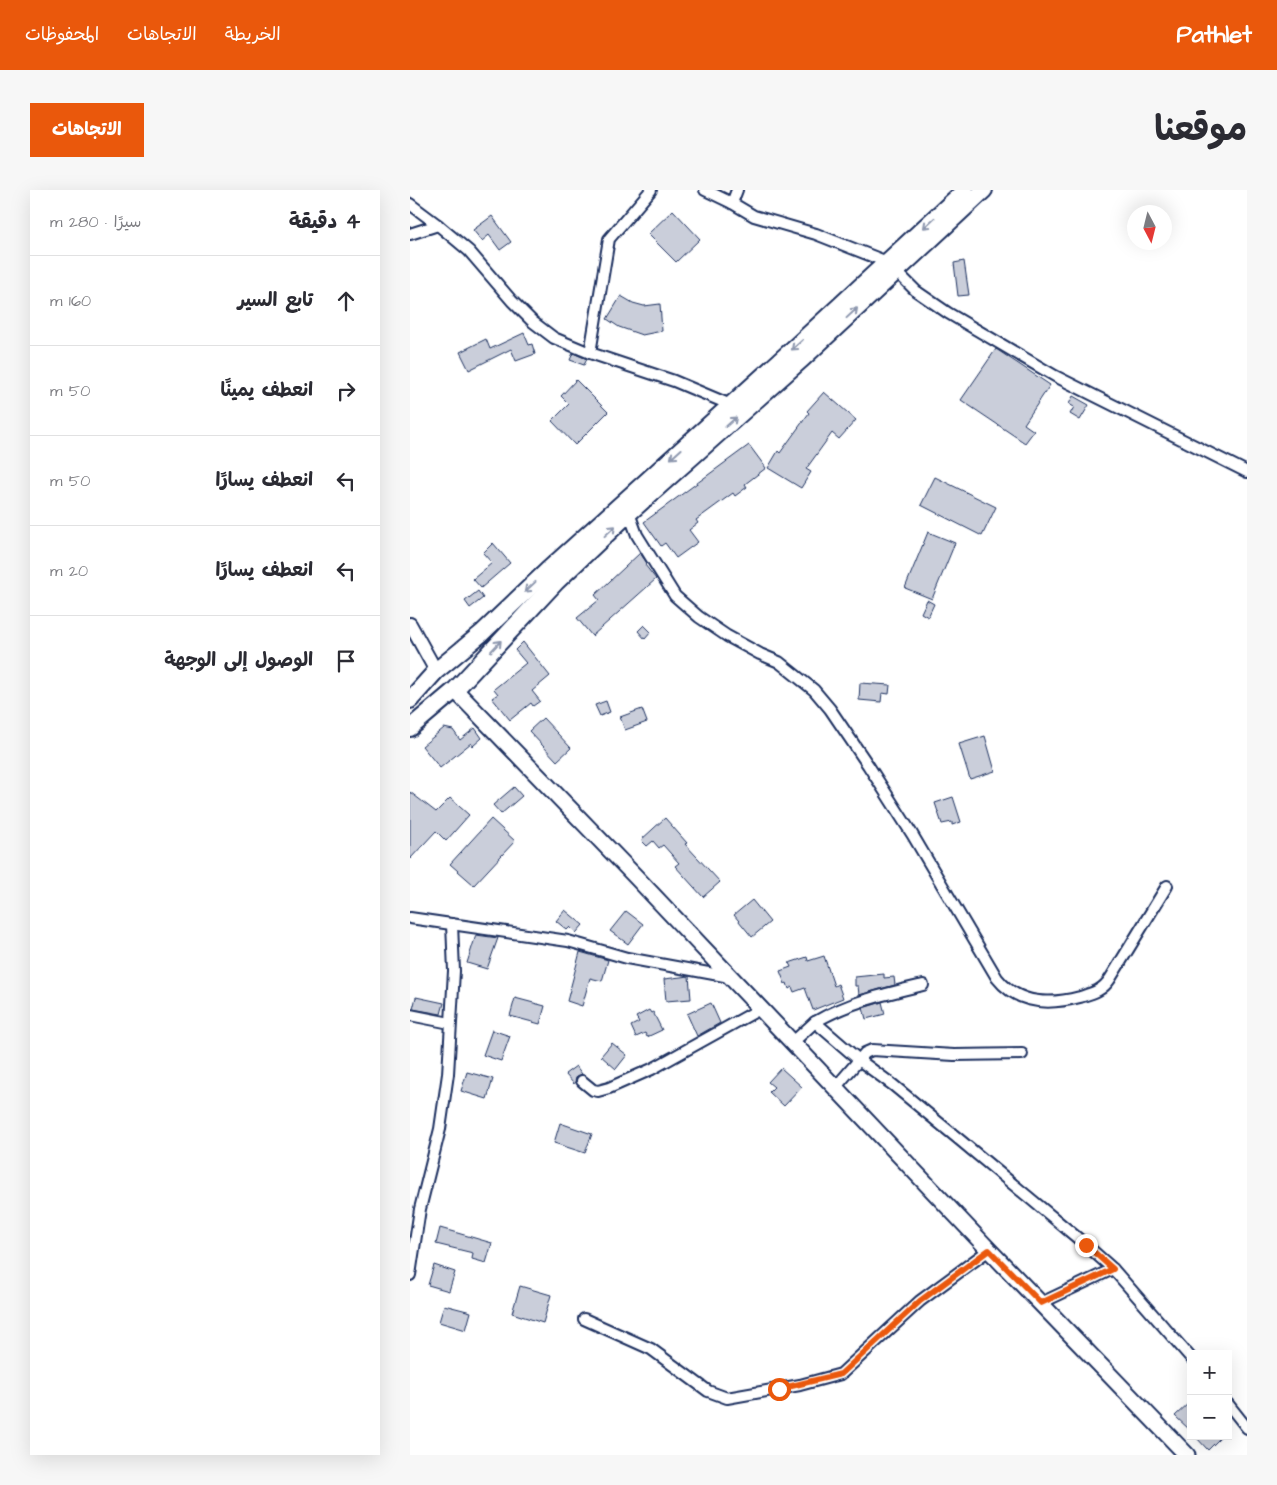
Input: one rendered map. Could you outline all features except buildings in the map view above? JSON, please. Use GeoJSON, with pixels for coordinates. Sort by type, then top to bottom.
{"type":"FeatureCollection","features":[{"type":"Feature","properties":{"kind":"highway"},"geometry":{"type":"LineString","coordinates":[[625,509],[802,359],[961,199],[984,190]]}},
{"type":"Feature","properties":{"kind":"highway"},"geometry":{"type":"LineString","coordinates":[[434,708],[414,696],[436,671],[552,577],[625,509],[731,405],[892,267]]}},
{"type":"Feature","properties":{"kind":"highway"},"geometry":{"type":"LineString","coordinates":[[410,728],[455,690],[552,577]]}},
{"type":"Feature","properties":{"kind":"highway"},"geometry":{"type":"LineString","coordinates":[[464,648],[478,665]]}},
{"type":"Feature","properties":{"kind":"main road"},"geometry":{"type":"LineString","coordinates":[[455,690],[1187,1455]]}},
{"type":"Feature","properties":{"kind":"street"},"geometry":{"type":"LineString","coordinates":[[590,353],[609,239],[651,190]]}},
{"type":"Feature","properties":{"kind":"street"},"geometry":{"type":"LineString","coordinates":[[706,190],[754,216],[816,234],[892,267],[916,291],[948,313],[1055,376],[1247,472]]}},
{"type":"Feature","properties":{"kind":"street"},"geometry":{"type":"LineString","coordinates":[[732,203],[737,190]]}},
{"type":"Feature","properties":{"kind":"street"},"geometry":{"type":"LineString","coordinates":[[410,204],[469,251],[512,301],[542,330],[554,338],[590,353],[674,381],[731,405]]}},
{"type":"Feature","properties":{"kind":"street"},"geometry":{"type":"LineString","coordinates":[[410,234],[438,225]]}},
{"type":"Feature","properties":{"kind":"street"},"geometry":{"type":"LineString","coordinates":[[625,509],[637,535],[674,596],[727,636],[779,662],[814,690],[830,709],[912,834],[997,978],[1011,992],[1038,1002],[1051,1002],[1075,998],[1101,990],[1110,979],[1167,886]]}},
{"type":"Feature","properties":{"kind":"street"},"geometry":{"type":"LineString","coordinates":[[410,624],[436,671]]}},
{"type":"Feature","properties":{"kind":"street"},"geometry":{"type":"LineString","coordinates":[[410,918],[568,940],[626,958],[730,978]]}},
{"type":"Feature","properties":{"kind":"street"},"geometry":{"type":"LineString","coordinates":[[410,1275],[420,1209],[440,1129],[448,1074],[454,971],[452,924]]}},
{"type":"Feature","properties":{"kind":"street"},"geometry":{"type":"LineString","coordinates":[[792,1043],[815,1022],[840,1008],[858,1001],[923,985]]}},
{"type":"Feature","properties":{"kind":"street"},"geometry":{"type":"LineString","coordinates":[[582,1081],[592,1090],[598,1091],[609,1088],[652,1069],[760,1009]]}},
{"type":"Feature","properties":{"kind":"street"},"geometry":{"type":"LineString","coordinates":[[410,1015],[450,1023]]}},
{"type":"Feature","properties":{"kind":"street"},"geometry":{"type":"LineString","coordinates":[[815,1022],[859,1060],[893,1085],[961,1141],[1113,1269],[1187,1353]]}},
{"type":"Feature","properties":{"kind":"street"},"geometry":{"type":"LineString","coordinates":[[835,1088],[864,1053],[876,1050],[954,1056],[1022,1054]]}},
{"type":"Feature","properties":{"kind":"street"},"geometry":{"type":"LineString","coordinates":[[410,1202],[420,1209]]}},
{"type":"Feature","properties":{"kind":"street"},"geometry":{"type":"LineString","coordinates":[[584,1319],[651,1349],[708,1391],[727,1398],[793,1386],[841,1374],[920,1301],[989,1250]]}},
{"type":"Feature","properties":{"kind":"street"},"geometry":{"type":"LineString","coordinates":[[1041,1303],[1113,1269]]}},
{"type":"Feature","properties":{"kind":"street"},"geometry":{"type":"LineString","coordinates":[[1232,1409],[1247,1428]]}},
{"type":"Feature","properties":{"kind":"route"},"geometry":{"type":"LineString","coordinates":[[779,1389],[841,1374],[920,1301],[989,1250],[1041,1303],[1113,1269],[1086,1245]]}}]}
